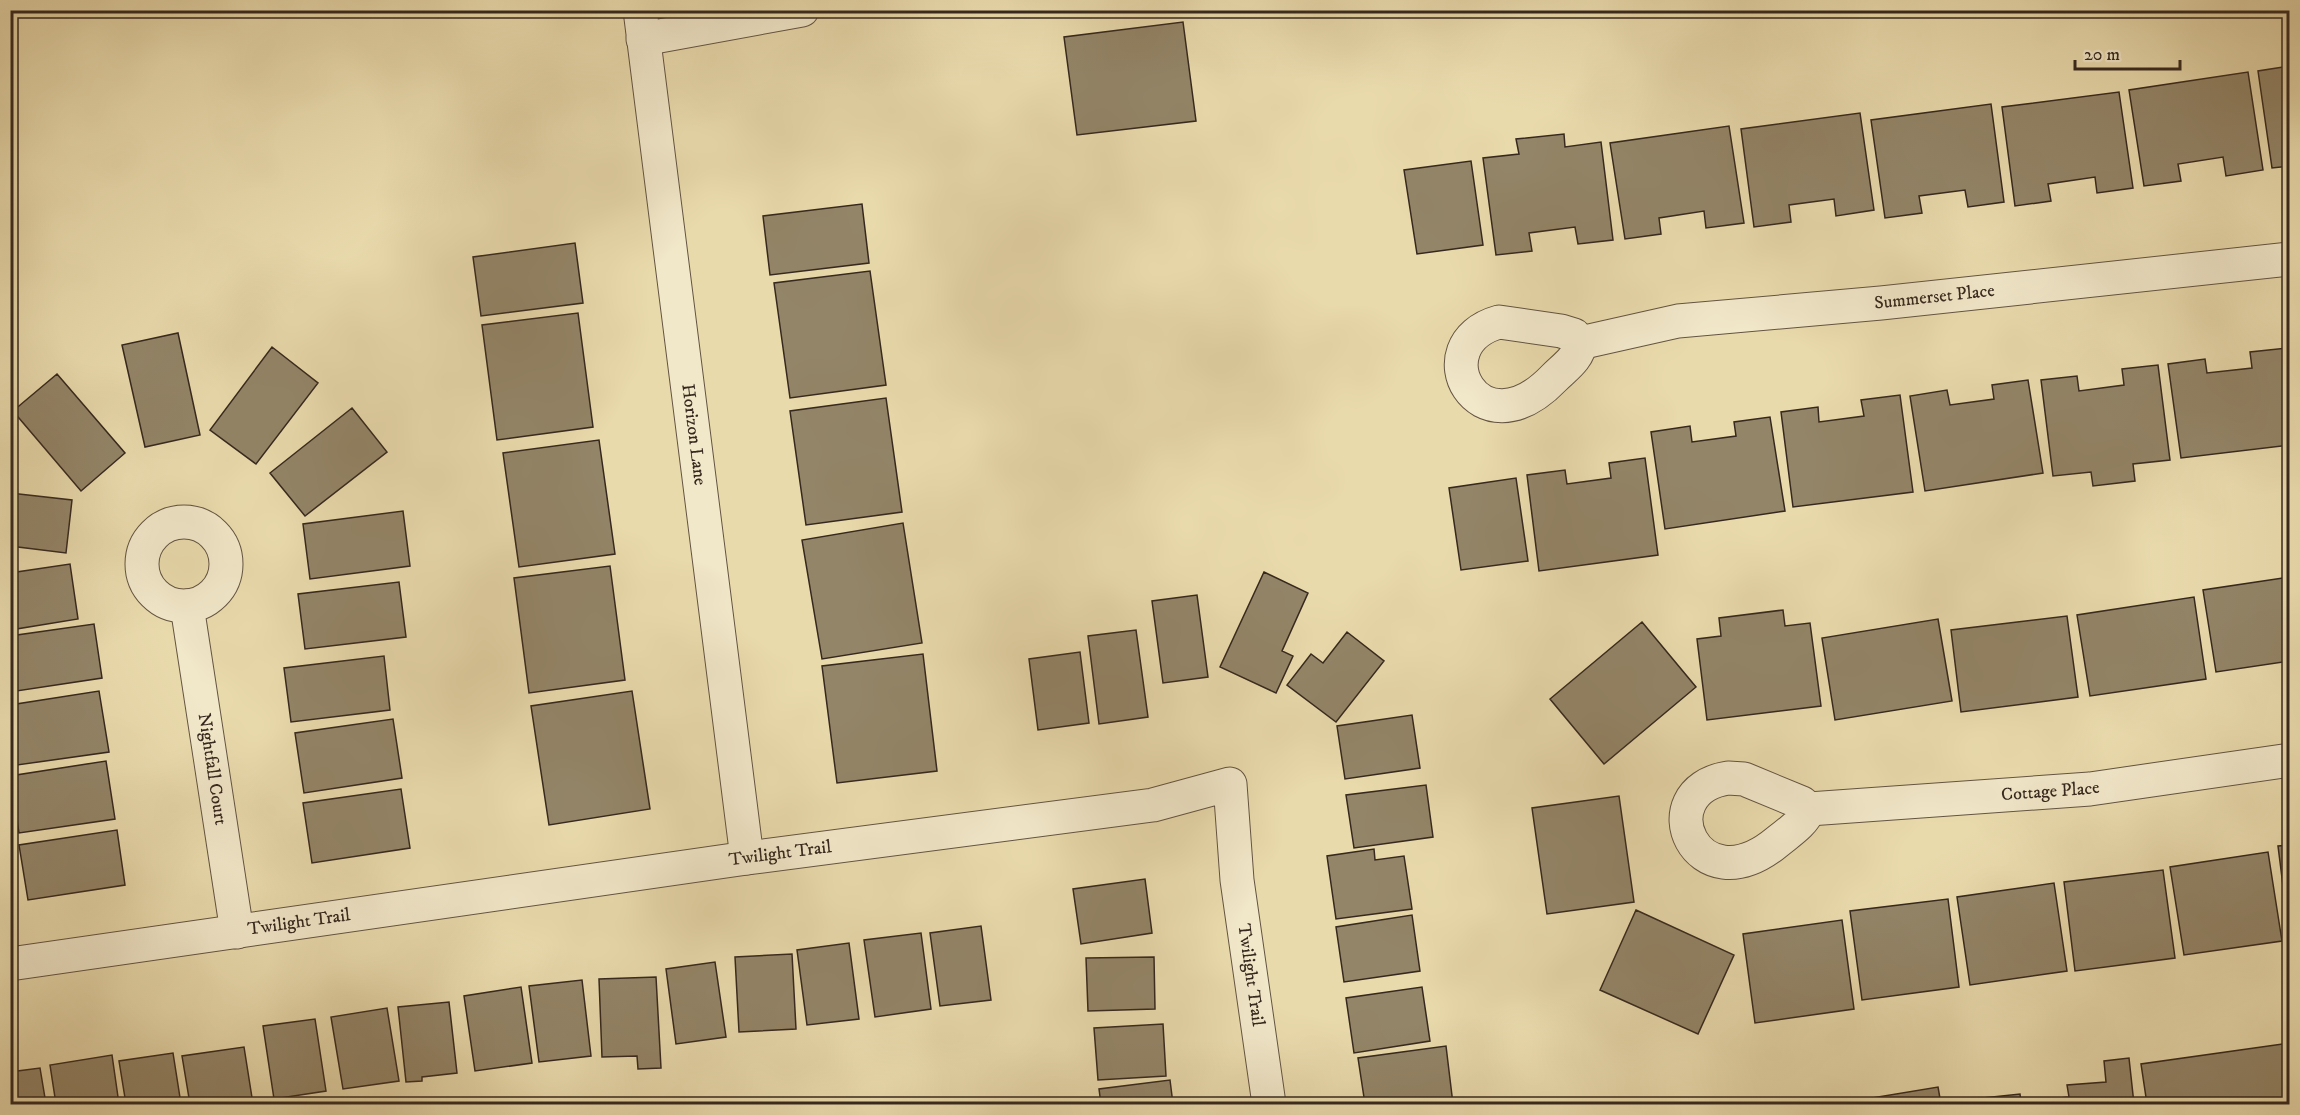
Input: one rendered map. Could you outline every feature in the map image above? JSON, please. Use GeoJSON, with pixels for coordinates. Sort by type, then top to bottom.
{"type":"FeatureCollection","features":[{"type":"Feature","properties":{"kind":"street"},"geometry":{"type":"LineString","coordinates":[[642,25],[802,10]]}},
{"type":"Feature","properties":{"kind":"street","name":"Horizon Lane"},"geometry":{"type":"LineString","coordinates":[[642,25],[747,858]]}},
{"type":"Feature","properties":{"kind":"street","name":"Summerset Place"},"geometry":{"type":"LineString","coordinates":[[1580,343],[1678,321],[1881,303],[2289,259]]}},
{"type":"Feature","properties":{"kind":"street","name":"Nightfall Court"},"geometry":{"type":"LineString","coordinates":[[187,606],[237,932]]}},
{"type":"Feature","properties":{"kind":"street","name":"Cottage Place"},"geometry":{"type":"LineString","coordinates":[[1809,809],[2090,789],[2289,760]]}},
{"type":"Feature","properties":{"kind":"street","name":"Twilight Trail"},"geometry":{"type":"LineString","coordinates":[[10,964],[747,858],[1153,805],[1230,784],[1237,880],[1269,1104]]}},
{"type":"Feature","properties":{"kind":"building"},"geometry":{"type":"Polygon","coordinates":[[[1183,22],[1196,121],[1077,135],[1064,37],[1183,22]]]}},
{"type":"Feature","properties":{"kind":"building"},"geometry":{"type":"Polygon","coordinates":[[[2290,66],[2290,166],[2272,168],[2258,71],[2290,66]]]}},
{"type":"Feature","properties":{"kind":"building"},"geometry":{"type":"Polygon","coordinates":[[[2248,72],[2263,170],[2226,176],[2223,157],[2178,164],[2181,181],[2144,186],[2129,90],[2248,72]]]}},
{"type":"Feature","properties":{"kind":"building"},"geometry":{"type":"Polygon","coordinates":[[[2119,92],[2133,188],[2097,193],[2095,177],[2048,184],[2051,201],[2015,206],[2002,107],[2119,92]]]}},
{"type":"Feature","properties":{"kind":"building"},"geometry":{"type":"Polygon","coordinates":[[[1991,104],[2004,202],[1968,207],[1965,190],[1919,196],[1922,213],[1885,218],[1871,120],[1991,104]]]}},
{"type":"Feature","properties":{"kind":"building"},"geometry":{"type":"Polygon","coordinates":[[[1860,113],[1874,210],[1836,216],[1834,199],[1789,205],[1791,222],[1754,227],[1741,129],[1860,113]]]}},
{"type":"Feature","properties":{"kind":"building"},"geometry":{"type":"Polygon","coordinates":[[[1729,126],[1744,223],[1706,228],[1704,211],[1659,218],[1661,234],[1625,239],[1610,143],[1729,126]]]}},
{"type":"Feature","properties":{"kind":"building"},"geometry":{"type":"Polygon","coordinates":[[[1564,134],[1565,147],[1601,142],[1613,240],[1578,244],[1575,227],[1529,233],[1532,251],[1496,255],[1483,158],[1519,154],[1516,139],[1564,134]]]}},
{"type":"Feature","properties":{"kind":"building"},"geometry":{"type":"Polygon","coordinates":[[[1471,161],[1483,245],[1417,254],[1404,170],[1471,161]]]}},
{"type":"Feature","properties":{"kind":"building"},"geometry":{"type":"Polygon","coordinates":[[[862,204],[869,263],[770,275],[763,216],[862,204]]]}},
{"type":"Feature","properties":{"kind":"building"},"geometry":{"type":"Polygon","coordinates":[[[575,243],[583,303],[481,316],[473,257],[575,243]]]}},
{"type":"Feature","properties":{"kind":"building"},"geometry":{"type":"Polygon","coordinates":[[[870,271],[886,385],[790,398],[774,283],[870,271]]]}},
{"type":"Feature","properties":{"kind":"building"},"geometry":{"type":"Polygon","coordinates":[[[578,313],[593,427],[497,440],[482,325],[578,313]]]}},
{"type":"Feature","properties":{"kind":"building"},"geometry":{"type":"Polygon","coordinates":[[[178,333],[200,435],[145,447],[122,345],[178,333]]]}},
{"type":"Feature","properties":{"kind":"building"},"geometry":{"type":"Polygon","coordinates":[[[272,347],[318,383],[256,464],[210,430],[272,347]]]}},
{"type":"Feature","properties":{"kind":"building"},"geometry":{"type":"Polygon","coordinates":[[[2287,348],[2290,368],[2290,445],[2181,458],[2168,364],[2205,359],[2207,373],[2252,368],[2250,352],[2287,348]]]}},
{"type":"Feature","properties":{"kind":"building"},"geometry":{"type":"Polygon","coordinates":[[[2158,365],[2170,460],[2133,464],[2135,481],[2093,486],[2091,472],[2053,476],[2041,380],[2077,376],[2079,391],[2124,385],[2122,369],[2158,365]]]}},
{"type":"Feature","properties":{"kind":"building"},"geometry":{"type":"Polygon","coordinates":[[[57,374],[125,453],[81,491],[13,411],[57,374]]]}},
{"type":"Feature","properties":{"kind":"building"},"geometry":{"type":"Polygon","coordinates":[[[2028,380],[2043,473],[1925,491],[1910,396],[1947,390],[1950,405],[1994,399],[1992,385],[2028,380]]]}},
{"type":"Feature","properties":{"kind":"building"},"geometry":{"type":"Polygon","coordinates":[[[1900,395],[1913,492],[1793,507],[1781,412],[1818,407],[1819,422],[1864,416],[1861,400],[1900,395]]]}},
{"type":"Feature","properties":{"kind":"building"},"geometry":{"type":"Polygon","coordinates":[[[886,398],[902,512],[806,525],[790,411],[886,398]]]}},
{"type":"Feature","properties":{"kind":"building"},"geometry":{"type":"Polygon","coordinates":[[[352,408],[387,452],[305,516],[270,473],[352,408]]]}},
{"type":"Feature","properties":{"kind":"building"},"geometry":{"type":"Polygon","coordinates":[[[1770,417],[1785,511],[1665,529],[1651,432],[1690,426],[1692,442],[1736,436],[1734,422],[1770,417]]]}},
{"type":"Feature","properties":{"kind":"building"},"geometry":{"type":"Polygon","coordinates":[[[599,440],[615,554],[519,567],[503,453],[599,440]]]}},
{"type":"Feature","properties":{"kind":"building"},"geometry":{"type":"Polygon","coordinates":[[[1645,458],[1658,555],[1539,571],[1527,475],[1565,470],[1567,484],[1611,478],[1609,463],[1645,458]]]}},
{"type":"Feature","properties":{"kind":"building"},"geometry":{"type":"Polygon","coordinates":[[[1516,478],[1528,561],[1461,570],[1449,488],[1516,478]]]}},
{"type":"Feature","properties":{"kind":"building"},"geometry":{"type":"Polygon","coordinates":[[[10,493],[72,500],[66,553],[10,546],[10,493]]]}},
{"type":"Feature","properties":{"kind":"building"},"geometry":{"type":"Polygon","coordinates":[[[403,511],[410,566],[310,579],[303,524],[403,511]]]}},
{"type":"Feature","properties":{"kind":"building"},"geometry":{"type":"Polygon","coordinates":[[[903,523],[922,643],[822,659],[802,540],[903,523]]]}},
{"type":"Feature","properties":{"kind":"building"},"geometry":{"type":"Polygon","coordinates":[[[70,564],[78,619],[10,630],[10,573],[70,564]]]}},
{"type":"Feature","properties":{"kind":"building"},"geometry":{"type":"Polygon","coordinates":[[[610,566],[625,680],[529,693],[514,578],[610,566]]]}},
{"type":"Feature","properties":{"kind":"building"},"geometry":{"type":"Polygon","coordinates":[[[1264,572],[1308,593],[1282,651],[1293,656],[1276,693],[1220,667],[1264,572]]]}},
{"type":"Feature","properties":{"kind":"building"},"geometry":{"type":"Polygon","coordinates":[[[2290,577],[2290,661],[2216,672],[2203,590],[2290,577]]]}},
{"type":"Feature","properties":{"kind":"building"},"geometry":{"type":"Polygon","coordinates":[[[399,582],[406,637],[305,649],[298,594],[399,582]]]}},
{"type":"Feature","properties":{"kind":"building"},"geometry":{"type":"Polygon","coordinates":[[[1197,595],[1208,677],[1163,683],[1152,601],[1197,595]]]}},
{"type":"Feature","properties":{"kind":"building"},"geometry":{"type":"Polygon","coordinates":[[[2194,597],[2206,679],[2090,696],[2077,615],[2194,597]]]}},
{"type":"Feature","properties":{"kind":"building"},"geometry":{"type":"Polygon","coordinates":[[[1783,610],[1785,626],[1810,623],[1821,706],[1707,720],[1697,639],[1721,636],[1719,618],[1783,610]]]}},
{"type":"Feature","properties":{"kind":"building"},"geometry":{"type":"Polygon","coordinates":[[[2067,616],[2078,697],[1961,712],[1951,630],[2067,616]]]}},
{"type":"Feature","properties":{"kind":"building"},"geometry":{"type":"Polygon","coordinates":[[[1938,619],[1952,701],[1835,720],[1822,638],[1938,619]]]}},
{"type":"Feature","properties":{"kind":"building"},"geometry":{"type":"Polygon","coordinates":[[[1642,622],[1696,687],[1604,764],[1550,699],[1642,622]]]}},
{"type":"Feature","properties":{"kind":"building"},"geometry":{"type":"Polygon","coordinates":[[[94,624],[102,678],[10,692],[10,636],[94,624]]]}},
{"type":"Feature","properties":{"kind":"building"},"geometry":{"type":"Polygon","coordinates":[[[1136,630],[1148,717],[1099,724],[1088,636],[1136,630]]]}},
{"type":"Feature","properties":{"kind":"building"},"geometry":{"type":"Polygon","coordinates":[[[1347,632],[1384,661],[1336,722],[1287,685],[1311,654],[1323,663],[1347,632]]]}},
{"type":"Feature","properties":{"kind":"building"},"geometry":{"type":"Polygon","coordinates":[[[1080,652],[1089,723],[1038,730],[1029,659],[1080,652]]]}},
{"type":"Feature","properties":{"kind":"building"},"geometry":{"type":"Polygon","coordinates":[[[923,654],[937,771],[837,783],[822,666],[923,654]]]}},
{"type":"Feature","properties":{"kind":"building"},"geometry":{"type":"Polygon","coordinates":[[[384,656],[390,710],[291,722],[284,668],[384,656]]]}},
{"type":"Feature","properties":{"kind":"building"},"geometry":{"type":"Polygon","coordinates":[[[99,691],[109,752],[10,766],[10,705],[99,691]]]}},
{"type":"Feature","properties":{"kind":"building"},"geometry":{"type":"Polygon","coordinates":[[[632,691],[650,809],[549,825],[531,706],[632,691]]]}},
{"type":"Feature","properties":{"kind":"building"},"geometry":{"type":"Polygon","coordinates":[[[1412,715],[1420,768],[1345,779],[1337,726],[1412,715]]]}},
{"type":"Feature","properties":{"kind":"building"},"geometry":{"type":"Polygon","coordinates":[[[393,719],[402,778],[304,793],[295,733],[393,719]]]}},
{"type":"Feature","properties":{"kind":"building"},"geometry":{"type":"Polygon","coordinates":[[[106,761],[115,819],[19,833],[10,776],[106,761]]]}},
{"type":"Feature","properties":{"kind":"building"},"geometry":{"type":"Polygon","coordinates":[[[1426,785],[1433,837],[1354,848],[1346,795],[1426,785]]]}},
{"type":"Feature","properties":{"kind":"building"},"geometry":{"type":"Polygon","coordinates":[[[401,789],[410,848],[312,863],[303,803],[401,789]]]}},
{"type":"Feature","properties":{"kind":"building"},"geometry":{"type":"Polygon","coordinates":[[[1619,796],[1634,902],[1547,914],[1532,808],[1619,796]]]}},
{"type":"Feature","properties":{"kind":"building"},"geometry":{"type":"Polygon","coordinates":[[[117,830],[125,885],[28,900],[19,845],[117,830]]]}},
{"type":"Feature","properties":{"kind":"building"},"geometry":{"type":"Polygon","coordinates":[[[2290,845],[2290,934],[2289,934],[2278,846],[2290,845]]]}},
{"type":"Feature","properties":{"kind":"building"},"geometry":{"type":"Polygon","coordinates":[[[1374,849],[1375,860],[1404,856],[1412,909],[1336,919],[1327,856],[1374,849]]]}},
{"type":"Feature","properties":{"kind":"building"},"geometry":{"type":"Polygon","coordinates":[[[2268,852],[2282,941],[2184,955],[2170,867],[2268,852]]]}},
{"type":"Feature","properties":{"kind":"building"},"geometry":{"type":"Polygon","coordinates":[[[2163,870],[2175,958],[2075,971],[2064,882],[2163,870]]]}},
{"type":"Feature","properties":{"kind":"building"},"geometry":{"type":"Polygon","coordinates":[[[1145,879],[1152,933],[1081,944],[1073,889],[1145,879]]]}},
{"type":"Feature","properties":{"kind":"building"},"geometry":{"type":"Polygon","coordinates":[[[2054,883],[2067,971],[1970,985],[1957,897],[2054,883]]]}},
{"type":"Feature","properties":{"kind":"building"},"geometry":{"type":"Polygon","coordinates":[[[1948,899],[1959,987],[1862,1000],[1850,911],[1948,899]]]}},
{"type":"Feature","properties":{"kind":"building"},"geometry":{"type":"Polygon","coordinates":[[[1636,910],[1734,955],[1698,1034],[1600,990],[1636,910]]]}},
{"type":"Feature","properties":{"kind":"building"},"geometry":{"type":"Polygon","coordinates":[[[1412,915],[1420,971],[1344,982],[1336,927],[1412,915]]]}},
{"type":"Feature","properties":{"kind":"building"},"geometry":{"type":"Polygon","coordinates":[[[1842,920],[1854,1009],[1755,1023],[1743,934],[1842,920]]]}},
{"type":"Feature","properties":{"kind":"building"},"geometry":{"type":"Polygon","coordinates":[[[981,926],[991,1000],[940,1006],[930,933],[981,926]]]}},
{"type":"Feature","properties":{"kind":"building"},"geometry":{"type":"Polygon","coordinates":[[[921,933],[931,1009],[875,1017],[864,940],[921,933]]]}},
{"type":"Feature","properties":{"kind":"building"},"geometry":{"type":"Polygon","coordinates":[[[849,943],[859,1019],[807,1025],[797,950],[849,943]]]}},
{"type":"Feature","properties":{"kind":"building"},"geometry":{"type":"Polygon","coordinates":[[[792,954],[796,1029],[739,1032],[735,957],[792,954]]]}},
{"type":"Feature","properties":{"kind":"building"},"geometry":{"type":"Polygon","coordinates":[[[1154,957],[1155,1009],[1088,1011],[1086,958],[1154,957]]]}},
{"type":"Feature","properties":{"kind":"building"},"geometry":{"type":"Polygon","coordinates":[[[715,962],[726,1037],[676,1044],[666,969],[715,962]]]}},
{"type":"Feature","properties":{"kind":"building"},"geometry":{"type":"Polygon","coordinates":[[[656,977],[661,1068],[638,1069],[637,1056],[602,1057],[599,979],[656,977]]]}},
{"type":"Feature","properties":{"kind":"building"},"geometry":{"type":"Polygon","coordinates":[[[582,980],[591,1056],[539,1062],[529,986],[582,980]]]}},
{"type":"Feature","properties":{"kind":"building"},"geometry":{"type":"Polygon","coordinates":[[[521,987],[532,1063],[475,1071],[464,996],[521,987]]]}},
{"type":"Feature","properties":{"kind":"building"},"geometry":{"type":"Polygon","coordinates":[[[1422,987],[1430,1041],[1354,1053],[1346,998],[1422,987]]]}},
{"type":"Feature","properties":{"kind":"building"},"geometry":{"type":"Polygon","coordinates":[[[449,1002],[457,1073],[422,1077],[422,1081],[406,1082],[398,1007],[449,1002]]]}},
{"type":"Feature","properties":{"kind":"building"},"geometry":{"type":"Polygon","coordinates":[[[387,1008],[399,1081],[343,1089],[331,1017],[387,1008]]]}},
{"type":"Feature","properties":{"kind":"building"},"geometry":{"type":"Polygon","coordinates":[[[315,1019],[326,1091],[274,1099],[263,1026],[315,1019]]]}},
{"type":"Feature","properties":{"kind":"building"},"geometry":{"type":"Polygon","coordinates":[[[1163,1024],[1166,1076],[1098,1080],[1094,1028],[1163,1024]]]}},
{"type":"Feature","properties":{"kind":"building"},"geometry":{"type":"Polygon","coordinates":[[[2290,1043],[2290,1104],[2147,1104],[2141,1064],[2290,1043]]]}},
{"type":"Feature","properties":{"kind":"building"},"geometry":{"type":"Polygon","coordinates":[[[1446,1046],[1453,1104],[1365,1104],[1358,1058],[1446,1046]]]}},
{"type":"Feature","properties":{"kind":"building"},"geometry":{"type":"Polygon","coordinates":[[[244,1047],[253,1104],[190,1104],[182,1056],[244,1047]]]}},
{"type":"Feature","properties":{"kind":"building"},"geometry":{"type":"Polygon","coordinates":[[[173,1053],[181,1104],[126,1104],[119,1061],[173,1053]]]}},
{"type":"Feature","properties":{"kind":"building"},"geometry":{"type":"Polygon","coordinates":[[[112,1055],[119,1104],[56,1104],[50,1065],[112,1055]]]}},
{"type":"Feature","properties":{"kind":"building"},"geometry":{"type":"Polygon","coordinates":[[[2129,1058],[2134,1104],[1956,1104],[1955,1101],[2020,1094],[2021,1102],[2069,1097],[2067,1085],[2106,1082],[2104,1061],[2129,1058]]]}},
{"type":"Feature","properties":{"kind":"building"},"geometry":{"type":"Polygon","coordinates":[[[40,1068],[46,1104],[10,1104],[10,1072],[40,1068]]]}},
{"type":"Feature","properties":{"kind":"building"},"geometry":{"type":"Polygon","coordinates":[[[1170,1080],[1173,1104],[1101,1104],[1099,1089],[1170,1080]]]}},
{"type":"Feature","properties":{"kind":"building"},"geometry":{"type":"Polygon","coordinates":[[[1938,1087],[1941,1104],[1838,1104],[1872,1098],[1938,1087]]]}}]}
